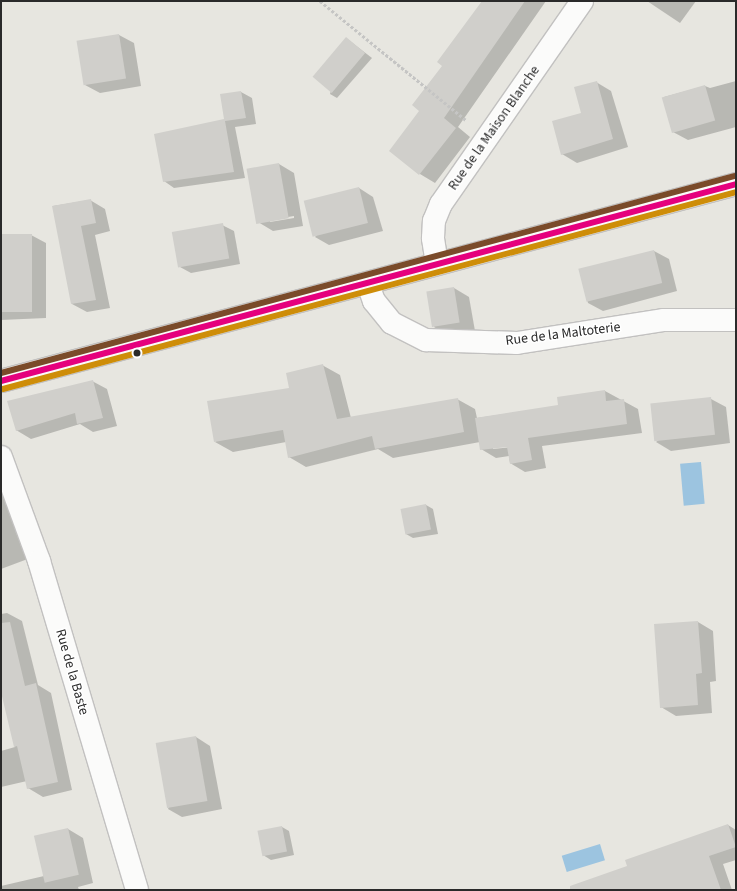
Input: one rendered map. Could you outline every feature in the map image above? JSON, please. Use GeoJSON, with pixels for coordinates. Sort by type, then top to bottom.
{"type":"FeatureCollection","features":[{"type":"Feature","properties":{"kind":"street","name":"Rue de la Maison Blanche"},"geometry":{"type":"LineString","coordinates":[[437,264],[433,238],[434,221],[441,204],[582,1]]}},
{"type":"Feature","properties":{"kind":"street"},"geometry":{"type":"LineString","coordinates":[[1,381],[368,284],[437,264],[736,184]]}},
{"type":"Feature","properties":{"kind":"street","name":"Rue de la Maltoterie"},"geometry":{"type":"LineString","coordinates":[[368,284],[374,301],[392,323],[426,340],[517,343],[664,320],[736,320]]}},
{"type":"Feature","properties":{"kind":"street","name":"Rue de la Baste"},"geometry":{"type":"LineString","coordinates":[[1,456],[39,561],[137,890]]}},
{"type":"Feature","properties":{"kind":"path"},"geometry":{"type":"LineString","coordinates":[[320,1],[487,137]]}},
{"type":"Feature","properties":{"kind":"water"},"geometry":{"type":"Polygon","coordinates":[[[701,462],[705,504],[684,506],[680,464],[701,462]]]}},
{"type":"Feature","properties":{"kind":"water"},"geometry":{"type":"Polygon","coordinates":[[[600,844],[605,860],[567,872],[562,856],[600,844]]]}},
{"type":"Feature","properties":{"kind":"building"},"geometry":{"type":"Polygon","coordinates":[[[482,1],[525,1],[444,118],[456,128],[419,175],[389,151],[419,111],[412,105],[442,66],[437,62],[482,1]]]}},
{"type":"Feature","properties":{"kind":"building"},"geometry":{"type":"Polygon","coordinates":[[[119,34],[126,78],[84,85],[77,41],[119,34]]]}},
{"type":"Feature","properties":{"kind":"building"},"geometry":{"type":"Polygon","coordinates":[[[346,37],[365,53],[332,93],[313,77],[346,37]]]}},
{"type":"Feature","properties":{"kind":"building"},"geometry":{"type":"Polygon","coordinates":[[[597,81],[613,139],[561,155],[552,121],[581,113],[574,87],[597,81]]]}},
{"type":"Feature","properties":{"kind":"building"},"geometry":{"type":"Polygon","coordinates":[[[705,85],[715,121],[672,133],[662,97],[705,85]]]}},
{"type":"Feature","properties":{"kind":"building"},"geometry":{"type":"Polygon","coordinates":[[[241,91],[246,118],[225,121],[234,172],[163,182],[154,134],[224,119],[220,94],[241,91]]]}},
{"type":"Feature","properties":{"kind":"building"},"geometry":{"type":"Polygon","coordinates":[[[279,163],[289,218],[256,224],[247,169],[279,163]]]}},
{"type":"Feature","properties":{"kind":"building"},"geometry":{"type":"Polygon","coordinates":[[[359,187],[368,223],[313,237],[304,201],[359,187]]]}},
{"type":"Feature","properties":{"kind":"building"},"geometry":{"type":"Polygon","coordinates":[[[91,199],[96,223],[81,226],[96,300],[71,304],[52,206],[91,199]]]}},
{"type":"Feature","properties":{"kind":"building"},"geometry":{"type":"Polygon","coordinates":[[[223,223],[229,258],[178,267],[172,232],[223,223]]]}},
{"type":"Feature","properties":{"kind":"building"},"geometry":{"type":"Polygon","coordinates":[[[1,234],[32,234],[32,312],[1,312],[1,234]]]}},
{"type":"Feature","properties":{"kind":"building"},"geometry":{"type":"Polygon","coordinates":[[[654,250],[662,283],[587,302],[578,269],[654,250]]]}},
{"type":"Feature","properties":{"kind":"building"},"geometry":{"type":"Polygon","coordinates":[[[454,287],[460,323],[432,327],[426,291],[454,287]]]}},
{"type":"Feature","properties":{"kind":"building"},"geometry":{"type":"Polygon","coordinates":[[[323,364],[337,419],[458,398],[464,432],[375,449],[372,436],[288,458],[283,430],[214,442],[207,401],[289,388],[286,373],[323,364]]]}},
{"type":"Feature","properties":{"kind":"building"},"geometry":{"type":"Polygon","coordinates":[[[93,380],[103,418],[77,424],[75,413],[16,431],[7,401],[93,380]]]}},
{"type":"Feature","properties":{"kind":"building"},"geometry":{"type":"Polygon","coordinates":[[[605,390],[606,401],[624,399],[627,424],[528,438],[532,460],[510,464],[507,447],[480,450],[475,418],[558,405],[557,397],[605,390]]]}},
{"type":"Feature","properties":{"kind":"building"},"geometry":{"type":"Polygon","coordinates":[[[711,397],[715,435],[654,441],[650,403],[711,397]]]}},
{"type":"Feature","properties":{"kind":"building"},"geometry":{"type":"Polygon","coordinates":[[[426,504],[431,530],[405,534],[400,509],[426,504]]]}},
{"type":"Feature","properties":{"kind":"building"},"geometry":{"type":"Polygon","coordinates":[[[698,621],[702,673],[696,674],[698,705],[660,708],[654,624],[698,621]]]}},
{"type":"Feature","properties":{"kind":"building"},"geometry":{"type":"Polygon","coordinates":[[[10,622],[25,686],[36,683],[58,782],[27,789],[17,746],[14,747],[1,692],[1,623],[10,622]]]}},
{"type":"Feature","properties":{"kind":"building"},"geometry":{"type":"Polygon","coordinates":[[[196,736],[207,801],[167,808],[156,743],[196,736]]]}},
{"type":"Feature","properties":{"kind":"building"},"geometry":{"type":"Polygon","coordinates":[[[728,824],[736,847],[709,856],[721,890],[570,890],[570,886],[627,866],[625,860],[728,824]]]}},
{"type":"Feature","properties":{"kind":"building"},"geometry":{"type":"Polygon","coordinates":[[[282,826],[287,852],[262,856],[257,831],[282,826]]]}},
{"type":"Feature","properties":{"kind":"building"},"geometry":{"type":"Polygon","coordinates":[[[68,828],[79,875],[45,883],[34,836],[68,828]]]}},
{"type":"Feature","properties":{"kind":"transit line"},"geometry":{"type":"LineString","coordinates":[[1,373],[734,176]]}},
{"type":"Feature","properties":{"kind":"transit line"},"geometry":{"type":"LineString","coordinates":[[1,381],[736,184]]}},
{"type":"Feature","properties":{"kind":"transit line"},"geometry":{"type":"LineString","coordinates":[[3,389],[736,192]]}}]}
